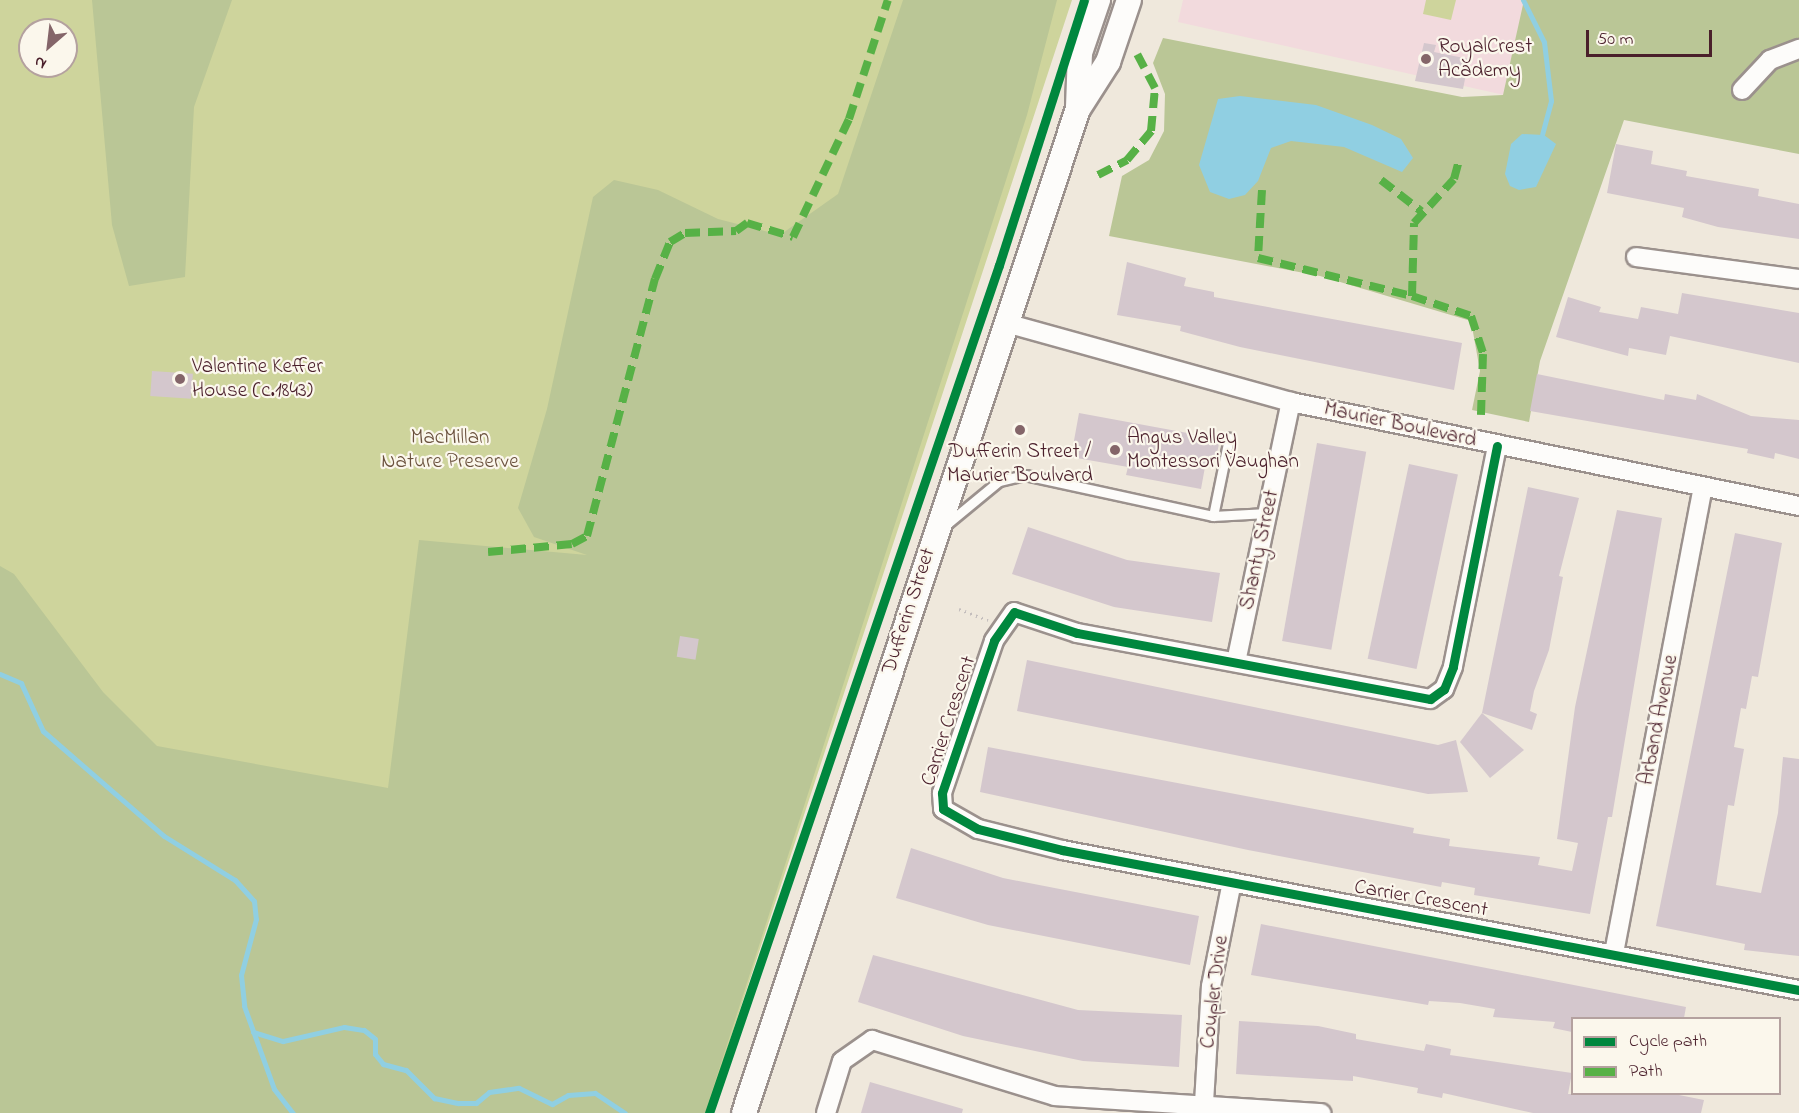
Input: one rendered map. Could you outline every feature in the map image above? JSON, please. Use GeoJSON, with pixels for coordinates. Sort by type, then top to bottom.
{"type":"FeatureCollection","features":[{"type":"Feature","properties":{"kind":"main road","name":"Dufferin Street"},"geometry":{"type":"LineString","coordinates":[[1078,109],[1080,52],[1098,0]]}},
{"type":"Feature","properties":{"kind":"main road","name":"Dufferin Street"},"geometry":{"type":"LineString","coordinates":[[744,1113],[1078,109],[1108,62],[1128,0]]}},
{"type":"Feature","properties":{"kind":"street"},"geometry":{"type":"LineString","coordinates":[[1742,90],[1770,60],[1799,49]]}},
{"type":"Feature","properties":{"kind":"street"},"geometry":{"type":"LineString","coordinates":[[1636,256],[1799,279]]}},
{"type":"Feature","properties":{"kind":"street","name":"Maurier Boulevard"},"geometry":{"type":"LineString","coordinates":[[1006,324],[1291,402],[1799,506]]}},
{"type":"Feature","properties":{"kind":"street","name":"Shanty Street"},"geometry":{"type":"LineString","coordinates":[[1236,662],[1291,402]]}},
{"type":"Feature","properties":{"kind":"street","name":"Carrier Crescent"},"geometry":{"type":"LineString","coordinates":[[1497,446],[1453,667],[1444,689],[1430,699],[1413,699],[1236,662],[1077,633],[1014,612],[999,625],[942,793],[943,809],[978,829],[1232,882],[1799,990]]}},
{"type":"Feature","properties":{"kind":"street","name":"Arband Avenue"},"geometry":{"type":"LineString","coordinates":[[1614,953],[1703,487]]}},
{"type":"Feature","properties":{"kind":"street","name":"Coupler Drive"},"geometry":{"type":"LineString","coordinates":[[1203,1102],[1211,986],[1232,882]]}},
{"type":"Feature","properties":{"kind":"street"},"geometry":{"type":"LineString","coordinates":[[826,1113],[842,1061],[872,1040],[1055,1096],[1203,1102],[1321,1113]]}},
{"type":"Feature","properties":{"kind":"lane"},"geometry":{"type":"LineString","coordinates":[[1213,516],[1229,438]]}},
{"type":"Feature","properties":{"kind":"lane"},"geometry":{"type":"LineString","coordinates":[[934,537],[999,481],[1025,475],[1213,516],[1267,513]]}},
{"type":"Feature","properties":{"kind":"path"},"geometry":{"type":"LineString","coordinates":[[959,609],[990,620]]}},
{"type":"Feature","properties":{"kind":"shaded area","name":"RoyalCrest Academy"},"geometry":{"type":"Polygon","coordinates":[[[1183,0],[1524,0],[1504,95],[1178,22],[1183,0]]]}},
{"type":"Feature","properties":{"kind":"green space","name":"MacMillan Nature Preserve"},"geometry":{"type":"Polygon","coordinates":[[[0,0],[1072,0],[706,1113],[0,1113],[0,0]]]}},
{"type":"Feature","properties":{"kind":"green space"},"geometry":{"type":"Polygon","coordinates":[[[92,0],[232,0],[194,107],[185,277],[129,286],[112,225],[92,0]]]}},
{"type":"Feature","properties":{"kind":"green space"},"geometry":{"type":"Polygon","coordinates":[[[903,0],[1057,0],[1027,115],[705,1113],[0,1113],[0,566],[14,574],[103,692],[157,746],[388,788],[419,540],[587,555],[534,537],[518,508],[547,409],[593,197],[614,180],[658,190],[718,219],[780,235],[838,194],[903,0]]]}},
{"type":"Feature","properties":{"kind":"green space"},"geometry":{"type":"Polygon","coordinates":[[[1426,0],[1456,0],[1451,20],[1423,14],[1426,0]]]}},
{"type":"Feature","properties":{"kind":"green space"},"geometry":{"type":"Polygon","coordinates":[[[1524,0],[1799,0],[1799,154],[1624,120],[1540,361],[1529,422],[1472,410],[1480,371],[1471,321],[1320,276],[1109,236],[1122,176],[1149,160],[1164,131],[1165,94],[1153,63],[1163,38],[1462,97],[1503,95],[1524,0]]]}},
{"type":"Feature","properties":{"kind":"water"},"geometry":{"type":"Polygon","coordinates":[[[1240,96],[1316,105],[1372,125],[1401,139],[1413,158],[1402,172],[1344,147],[1291,141],[1271,148],[1258,181],[1245,195],[1229,199],[1210,192],[1199,165],[1218,99],[1240,96]]]}},
{"type":"Feature","properties":{"kind":"water"},"geometry":{"type":"Polygon","coordinates":[[[1522,134],[1544,135],[1556,144],[1536,187],[1519,190],[1510,186],[1505,174],[1511,144],[1522,134]]]}},
{"type":"Feature","properties":{"kind":"building"},"geometry":{"type":"Polygon","coordinates":[[[1424,43],[1436,45],[1434,52],[1469,59],[1463,89],[1415,81],[1424,43]]]}},
{"type":"Feature","properties":{"kind":"building"},"geometry":{"type":"Polygon","coordinates":[[[1616,144],[1653,151],[1651,164],[1687,171],[1686,176],[1759,189],[1758,196],[1799,204],[1799,239],[1718,227],[1682,217],[1684,208],[1607,193],[1616,144]]]}},
{"type":"Feature","properties":{"kind":"building"},"geometry":{"type":"Polygon","coordinates":[[[1127,262],[1186,278],[1184,286],[1214,292],[1214,297],[1462,343],[1454,390],[1240,347],[1180,331],[1181,326],[1117,315],[1127,262]]]}},
{"type":"Feature","properties":{"kind":"building"},"geometry":{"type":"Polygon","coordinates":[[[1682,293],[1799,313],[1799,363],[1670,336],[1666,355],[1629,348],[1628,356],[1556,337],[1568,297],[1601,307],[1599,312],[1638,319],[1641,307],[1678,314],[1682,293]]]}},
{"type":"Feature","properties":{"kind":"building"},"geometry":{"type":"Polygon","coordinates":[[[152,371],[193,374],[191,399],[150,396],[152,371]]]}},
{"type":"Feature","properties":{"kind":"building"},"geometry":{"type":"Polygon","coordinates":[[[1537,374],[1664,400],[1665,394],[1696,400],[1697,394],[1751,416],[1799,420],[1799,459],[1775,453],[1774,459],[1747,453],[1748,449],[1530,411],[1537,374]]]}},
{"type":"Feature","properties":{"kind":"building"},"geometry":{"type":"Polygon","coordinates":[[[1079,413],[1220,439],[1216,458],[1207,456],[1201,489],[1126,475],[1128,467],[1071,457],[1079,413]]]}},
{"type":"Feature","properties":{"kind":"building"},"geometry":{"type":"Polygon","coordinates":[[[1317,443],[1366,452],[1331,650],[1282,641],[1317,443]]]}},
{"type":"Feature","properties":{"kind":"building"},"geometry":{"type":"Polygon","coordinates":[[[1409,464],[1458,474],[1417,669],[1368,659],[1409,464]]]}},
{"type":"Feature","properties":{"kind":"building"},"geometry":{"type":"Polygon","coordinates":[[[1528,487],[1579,498],[1559,576],[1563,577],[1549,650],[1534,691],[1530,711],[1537,714],[1532,730],[1482,713],[1528,487]]]}},
{"type":"Feature","properties":{"kind":"building"},"geometry":{"type":"Polygon","coordinates":[[[1617,510],[1662,518],[1612,817],[1608,817],[1590,914],[1474,895],[1475,888],[1442,882],[1441,887],[1248,850],[980,792],[988,747],[1414,828],[1413,833],[1450,839],[1449,846],[1540,857],[1538,865],[1572,871],[1578,843],[1557,839],[1575,707],[1617,510]]]}},
{"type":"Feature","properties":{"kind":"building"},"geometry":{"type":"Polygon","coordinates":[[[1028,527],[1127,560],[1220,573],[1212,622],[1114,607],[1012,574],[1028,527]]]}},
{"type":"Feature","properties":{"kind":"building"},"geometry":{"type":"Polygon","coordinates":[[[1735,533],[1782,543],[1758,677],[1752,676],[1746,709],[1741,708],[1734,747],[1744,749],[1734,806],[1728,805],[1716,885],[1761,893],[1778,813],[1783,757],[1799,759],[1799,956],[1744,950],[1745,944],[1656,926],[1735,533]]]}},
{"type":"Feature","properties":{"kind":"building"},"geometry":{"type":"Polygon","coordinates":[[[680,636],[699,639],[695,660],[677,657],[680,636]]]}},
{"type":"Feature","properties":{"kind":"building"},"geometry":{"type":"Polygon","coordinates":[[[1027,660],[1438,745],[1456,740],[1468,792],[1428,794],[1017,711],[1027,660]]]}},
{"type":"Feature","properties":{"kind":"building"},"geometry":{"type":"Polygon","coordinates":[[[1482,713],[1524,750],[1490,778],[1460,742],[1482,713]]]}},
{"type":"Feature","properties":{"kind":"building"},"geometry":{"type":"Polygon","coordinates":[[[911,848],[1003,878],[1199,916],[1190,965],[988,925],[896,898],[911,848]]]}},
{"type":"Feature","properties":{"kind":"building"},"geometry":{"type":"Polygon","coordinates":[[[1261,924],[1686,1007],[1684,1017],[1571,1017],[1571,1032],[1553,1028],[1555,1022],[1493,1017],[1495,1009],[1429,1001],[1428,1005],[1251,975],[1261,924]]]}},
{"type":"Feature","properties":{"kind":"building"},"geometry":{"type":"Polygon","coordinates":[[[873,955],[1078,1010],[1182,1015],[1179,1067],[1083,1061],[963,1036],[858,1002],[873,955]]]}},
{"type":"Feature","properties":{"kind":"building"},"geometry":{"type":"Polygon","coordinates":[[[1239,1021],[1318,1026],[1356,1034],[1356,1039],[1424,1051],[1426,1044],[1451,1049],[1450,1055],[1571,1073],[1568,1094],[1571,1095],[1679,1095],[1704,1100],[1701,1113],[1533,1113],[1443,1093],[1442,1098],[1417,1093],[1418,1088],[1353,1076],[1353,1081],[1236,1074],[1239,1021]]]}},
{"type":"Feature","properties":{"kind":"building"},"geometry":{"type":"Polygon","coordinates":[[[870,1082],[963,1109],[962,1113],[861,1113],[870,1082]]]}},
{"type":"Feature","properties":{"kind":"waterway"},"geometry":{"type":"LineString","coordinates":[[1523,0],[1544,42],[1551,101],[1542,134]]}},
{"type":"Feature","properties":{"kind":"waterway"},"geometry":{"type":"LineString","coordinates":[[0,674],[21,683],[43,731],[164,836],[235,880],[254,901],[256,919],[241,975],[244,1006],[274,1089],[293,1113]]}},
{"type":"Feature","properties":{"kind":"waterway"},"geometry":{"type":"LineString","coordinates":[[253,1032],[283,1041],[344,1027],[364,1030],[375,1039],[375,1054],[383,1064],[406,1070],[434,1098],[458,1103],[476,1103],[489,1092],[519,1088],[552,1104],[568,1095],[595,1093],[625,1113]]}},
{"type":"Feature","properties":{"kind":"marked path"},"geometry":{"type":"LineString","coordinates":[[488,552],[572,544],[587,536],[655,279],[670,242],[685,233],[736,231],[747,223],[793,237],[849,119],[888,0]]}},
{"type":"Feature","properties":{"kind":"marked path"},"geometry":{"type":"LineString","coordinates":[[1098,175],[1127,160],[1151,131],[1155,88],[1136,52]]}},
{"type":"Feature","properties":{"kind":"marked path"},"geometry":{"type":"LineString","coordinates":[[1412,296],[1414,223],[1454,179],[1458,164]]}},
{"type":"Feature","properties":{"kind":"marked path"},"geometry":{"type":"LineString","coordinates":[[1381,180],[1421,211]]}},
{"type":"Feature","properties":{"kind":"marked path"},"geometry":{"type":"LineString","coordinates":[[1262,190],[1258,258],[1412,296],[1471,316],[1483,354],[1481,415]]}},
{"type":"Feature","properties":{"kind":"cycle path"},"geometry":{"type":"LineString","coordinates":[[709,1113],[999,265],[1084,0]]}},
{"type":"Feature","properties":{"kind":"cycle path"},"geometry":{"type":"LineString","coordinates":[[1497,446],[1453,667],[1444,689],[1430,699],[1077,633],[1014,612],[994,641],[942,793],[943,809],[978,829],[1062,850],[1799,990]]}},
{"type":"Feature","properties":{"kind":"place","name":"RoyalCrest Academy"},"geometry":{"type":"Point","coordinates":[1426,59]}},
{"type":"Feature","properties":{"kind":"place","name":"Valentine Keffer House (c.1843)"},"geometry":{"type":"Point","coordinates":[180,379]}},
{"type":"Feature","properties":{"kind":"place","name":"Dufferin Street / Maurier Boulvard"},"geometry":{"type":"Point","coordinates":[1020,430]}},
{"type":"Feature","properties":{"kind":"place","name":"Angus Valley Montessori Vaughan"},"geometry":{"type":"Point","coordinates":[1115,450]}}]}
